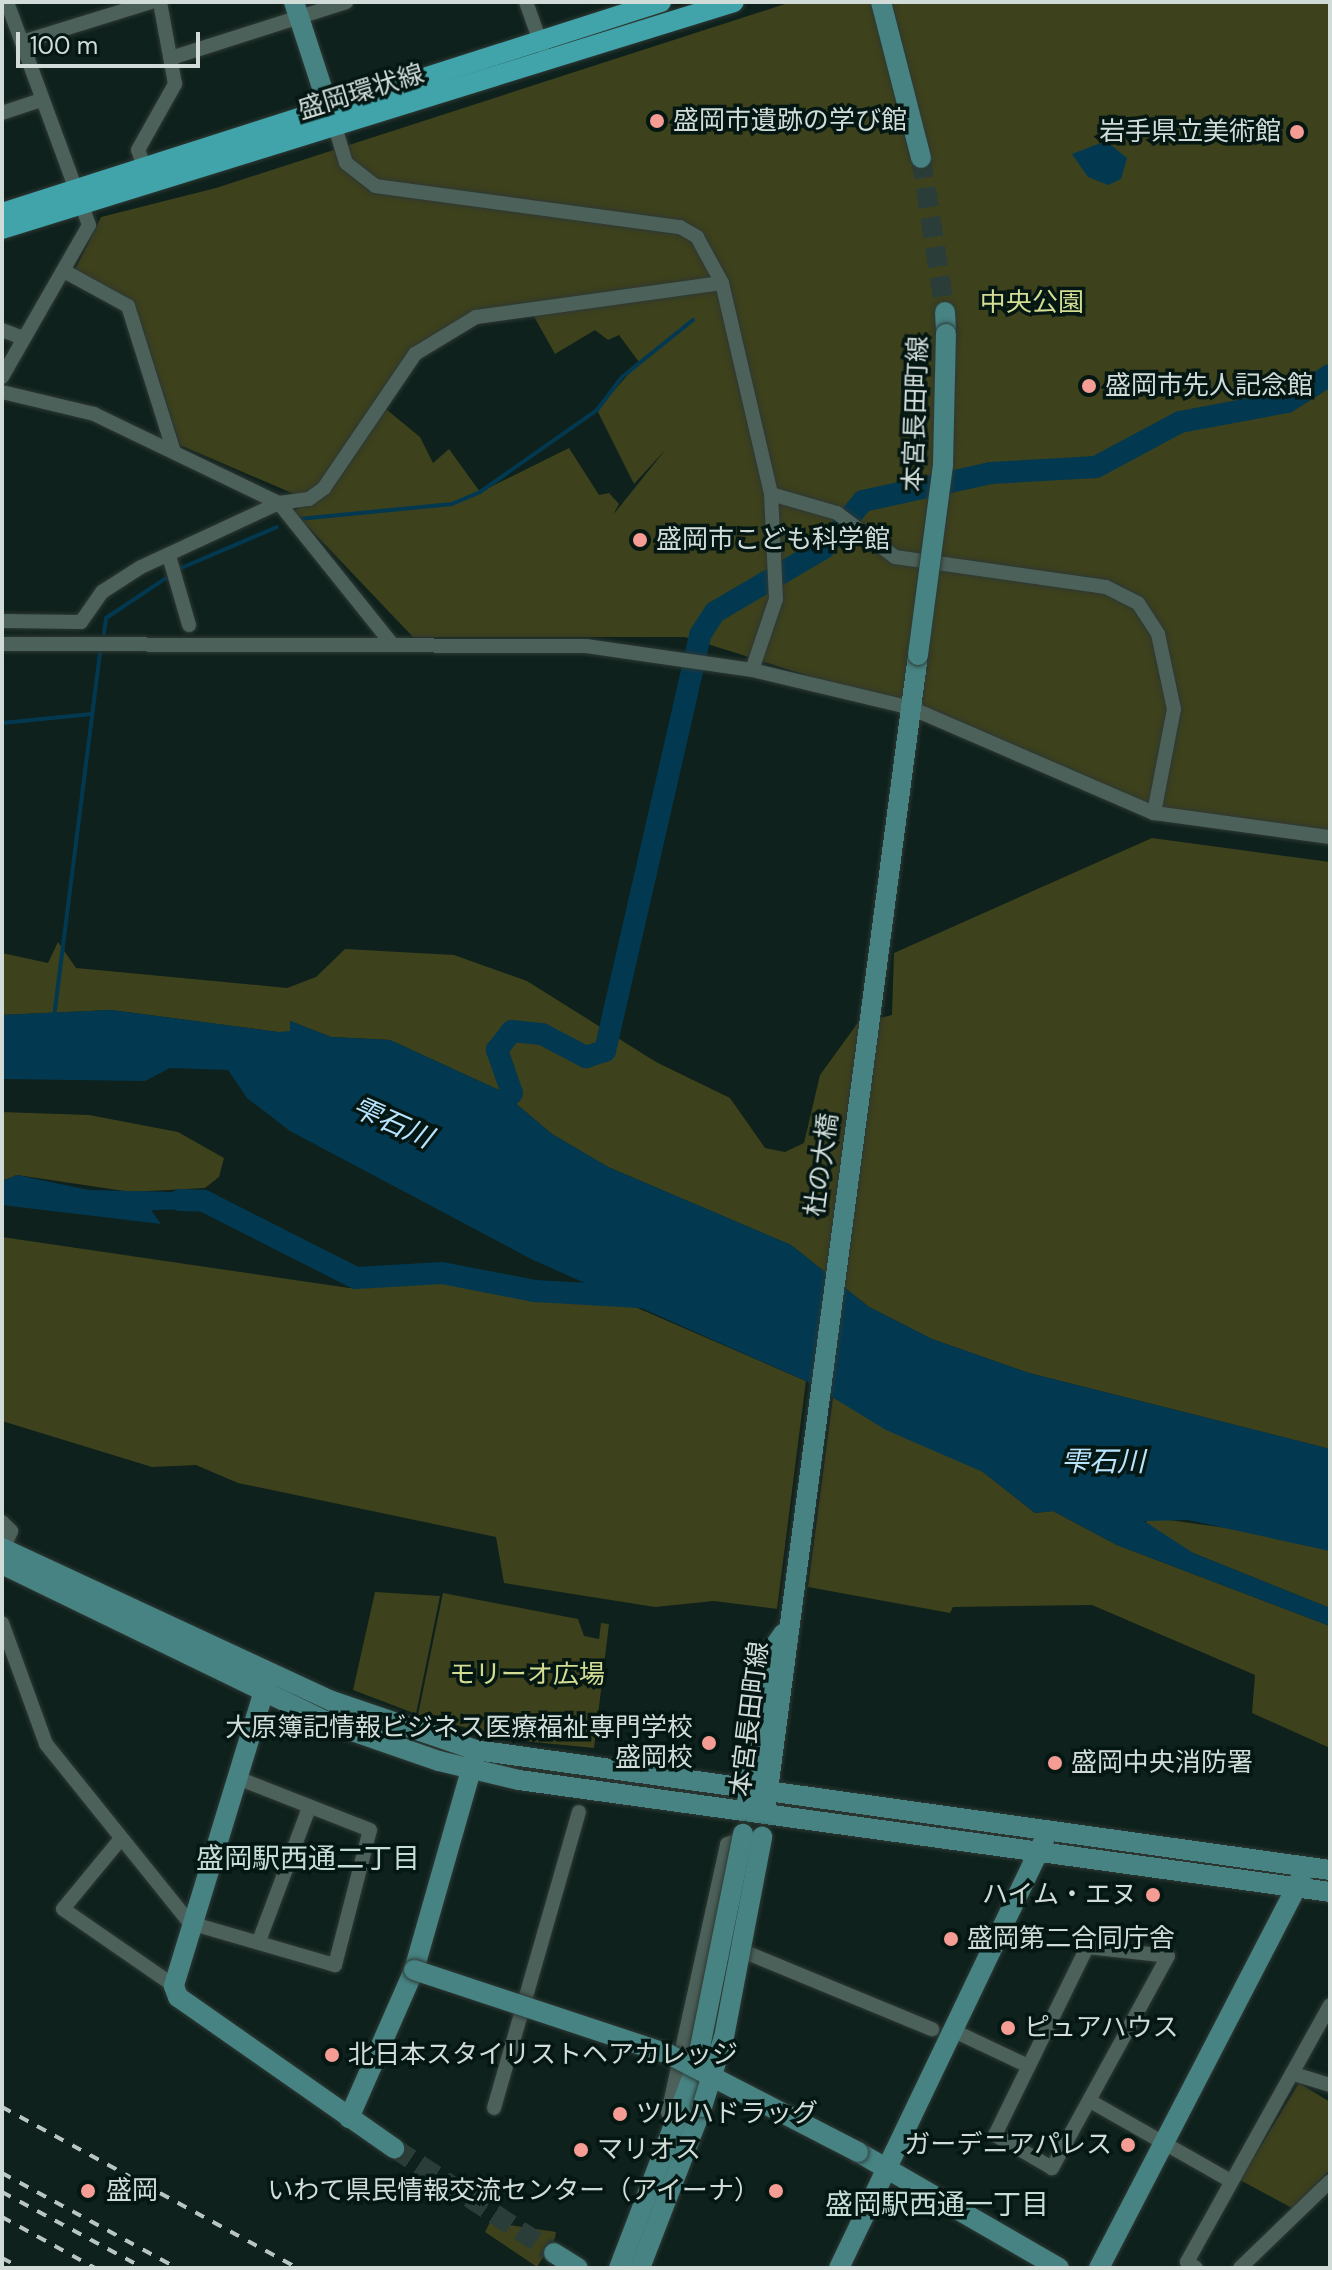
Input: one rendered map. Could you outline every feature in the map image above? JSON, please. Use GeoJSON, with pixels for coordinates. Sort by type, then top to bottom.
{"type":"FeatureCollection","features":[{"type":"Feature","properties":{"kind":"main road","name":"盛岡環状線"},"geometry":{"type":"LineString","coordinates":[[2,213],[80,197],[333,119],[540,41],[661,2]]}},
{"type":"Feature","properties":{"kind":"main road","name":"盛岡環状線"},"geometry":{"type":"LineString","coordinates":[[2,229],[145,169],[547,62],[734,2]]}},
{"type":"Feature","properties":{"kind":"street"},"geometry":{"type":"LineString","coordinates":[[2,377],[89,225],[7,2]]}},
{"type":"Feature","properties":{"kind":"street"},"geometry":{"type":"LineString","coordinates":[[22,42],[151,2]]}},
{"type":"Feature","properties":{"kind":"street"},"geometry":{"type":"LineString","coordinates":[[145,169],[138,150],[175,84],[160,2]]}},
{"type":"Feature","properties":{"kind":"street"},"geometry":{"type":"LineString","coordinates":[[171,58],[296,10],[346,2]]}},
{"type":"Feature","properties":{"kind":"street"},"geometry":{"type":"LineString","coordinates":[[526,2],[547,62]]}},
{"type":"Feature","properties":{"kind":"street"},"geometry":{"type":"LineString","coordinates":[[881,2],[921,158]]}},
{"type":"Feature","properties":{"kind":"street"},"geometry":{"type":"LineString","coordinates":[[296,10],[346,163],[375,186],[680,227],[697,237],[722,283],[771,494],[779,559],[776,599],[752,670]]}},
{"type":"Feature","properties":{"kind":"street"},"geometry":{"type":"LineString","coordinates":[[2,113],[41,100]]}},
{"type":"Feature","properties":{"kind":"street"},"geometry":{"type":"LineString","coordinates":[[64,271],[128,306],[173,449]]}},
{"type":"Feature","properties":{"kind":"street"},"geometry":{"type":"LineString","coordinates":[[2,621],[81,622],[102,592],[279,503],[324,488],[415,354],[476,317],[722,283]]}},
{"type":"Feature","properties":{"kind":"street","name":"本宮長田町線"},"geometry":{"type":"LineString","coordinates":[[911,708],[943,464],[945,312]]}},
{"type":"Feature","properties":{"kind":"street"},"geometry":{"type":"LineString","coordinates":[[2,330],[23,338]]}},
{"type":"Feature","properties":{"kind":"street"},"geometry":{"type":"LineString","coordinates":[[2,392],[94,414],[173,449],[279,503],[391,643]]}},
{"type":"Feature","properties":{"kind":"street"},"geometry":{"type":"LineString","coordinates":[[771,494],[844,518],[895,557],[1106,587],[1138,603],[1158,634],[1174,709],[1154,813]]}},
{"type":"Feature","properties":{"kind":"street"},"geometry":{"type":"LineString","coordinates":[[169,556],[189,625]]}},
{"type":"Feature","properties":{"kind":"street"},"geometry":{"type":"LineString","coordinates":[[2,644],[586,646],[752,670],[911,708],[1154,813],[1330,837]]}},
{"type":"Feature","properties":{"kind":"street","name":"杜の大橋"},"geometry":{"type":"LineString","coordinates":[[787,1630],[911,708]]}},
{"type":"Feature","properties":{"kind":"street"},"geometry":{"type":"LineString","coordinates":[[2,1522],[11,1531],[2,1553],[267,1683],[388,1725],[474,1760],[1045,1841],[1330,1870]]}},
{"type":"Feature","properties":{"kind":"street"},"geometry":{"type":"LineString","coordinates":[[2,1623],[46,1744],[119,1841],[190,1923],[335,1965],[370,1830],[235,1777]]}},
{"type":"Feature","properties":{"kind":"street","name":"本宮長田町線"},"geometry":{"type":"LineString","coordinates":[[642,2268],[704,2070],[752,1836],[767,1657],[787,1630]]}},
{"type":"Feature","properties":{"kind":"street"},"geometry":{"type":"LineString","coordinates":[[267,1683],[190,1923],[174,1986],[178,1997],[394,2148]]}},
{"type":"Feature","properties":{"kind":"street"},"geometry":{"type":"LineString","coordinates":[[349,2118],[414,1970],[474,1760]]}},
{"type":"Feature","properties":{"kind":"street"},"geometry":{"type":"LineString","coordinates":[[259,1941],[309,1808]]}},
{"type":"Feature","properties":{"kind":"street"},"geometry":{"type":"LineString","coordinates":[[494,2108],[579,1812]]}},
{"type":"Feature","properties":{"kind":"street"},"geometry":{"type":"LineString","coordinates":[[617,2268],[672,2103],[727,1844],[738,1835],[765,1845],[702,2114],[642,2268]]}},
{"type":"Feature","properties":{"kind":"street"},"geometry":{"type":"LineString","coordinates":[[119,1841],[63,1909],[174,1986]]}},
{"type":"Feature","properties":{"kind":"street"},"geometry":{"type":"LineString","coordinates":[[1045,1841],[1330,1892]]}},
{"type":"Feature","properties":{"kind":"street"},"geometry":{"type":"LineString","coordinates":[[839,2268],[1045,1841]]}},
{"type":"Feature","properties":{"kind":"street"},"geometry":{"type":"LineString","coordinates":[[1099,2268],[1168,2144],[1306,1867]]}},
{"type":"Feature","properties":{"kind":"street"},"geometry":{"type":"LineString","coordinates":[[1087,1947],[1168,1956],[1052,2168],[995,2135],[1028,2066],[1087,1947]]}},
{"type":"Feature","properties":{"kind":"street"},"geometry":{"type":"LineString","coordinates":[[740,1950],[932,2029]]}},
{"type":"Feature","properties":{"kind":"street"},"geometry":{"type":"LineString","coordinates":[[414,1970],[704,2070],[889,2168],[1059,2268]]}},
{"type":"Feature","properties":{"kind":"street"},"geometry":{"type":"LineString","coordinates":[[1196,2268],[1187,2262],[1330,2005]]}},
{"type":"Feature","properties":{"kind":"street"},"geometry":{"type":"LineString","coordinates":[[954,2031],[1028,2066]]}},
{"type":"Feature","properties":{"kind":"street","name":"本宮長田町線"},"geometry":{"type":"LineString","coordinates":[[617,2268],[704,2070]]}},
{"type":"Feature","properties":{"kind":"street"},"geometry":{"type":"LineString","coordinates":[[1294,2074],[1330,2085]]}},
{"type":"Feature","properties":{"kind":"street"},"geometry":{"type":"LineString","coordinates":[[1090,2101],[1231,2181]]}},
{"type":"Feature","properties":{"kind":"street"},"geometry":{"type":"LineString","coordinates":[[1240,2268],[1330,2181]]}},
{"type":"Feature","properties":{"kind":"street"},"geometry":{"type":"LineString","coordinates":[[554,2253],[578,2268]]}},
{"type":"Feature","properties":{"kind":"green space","name":"中央公園"},"geometry":{"type":"Polygon","coordinates":[[[791,2],[1330,2],[1330,836],[1154,813],[911,708],[685,637],[413,637],[294,512],[308,500],[180,445],[134,302],[75,270],[101,217],[216,188],[791,2]],[[528,306],[437,336],[381,405],[420,437],[433,463],[449,449],[480,492],[569,448],[599,495],[609,493],[619,504],[613,515],[666,449],[634,484],[597,410],[639,362],[619,335],[608,340],[595,330],[555,354],[528,306]]]}},
{"type":"Feature","properties":{"kind":"green space"},"geometry":{"type":"Polygon","coordinates":[[[1152,838],[1330,862],[1330,1449],[1029,1373],[932,1339],[869,1307],[791,1245],[608,1167],[552,1134],[501,1091],[390,1040],[331,1037],[290,1021],[290,1032],[278,1032],[111,1010],[2,1015],[2,953],[48,963],[58,942],[76,968],[287,988],[316,977],[345,949],[454,955],[527,981],[656,1062],[730,1098],[765,1148],[785,1152],[804,1143],[820,1075],[857,1024],[892,1015],[894,953],[1152,838]]]}},
{"type":"Feature","properties":{"kind":"green space"},"geometry":{"type":"Polygon","coordinates":[[[2,1112],[89,1115],[178,1132],[224,1158],[219,1177],[205,1188],[131,1192],[17,1175],[2,1181],[2,1112]]]}},
{"type":"Feature","properties":{"kind":"green space"},"geometry":{"type":"Polygon","coordinates":[[[2,1237],[349,1288],[450,1282],[619,1300],[806,1381],[777,1609],[714,1601],[655,1607],[504,1583],[496,1537],[238,1483],[196,1465],[152,1467],[2,1421],[2,1237]]]}},
{"type":"Feature","properties":{"kind":"green space"},"geometry":{"type":"Polygon","coordinates":[[[833,1397],[983,1472],[1035,1513],[1053,1511],[1117,1545],[1330,1626],[1330,1748],[1252,1713],[1255,1675],[1092,1605],[953,1607],[950,1613],[808,1587],[833,1397]]]}},
{"type":"Feature","properties":{"kind":"green space"},"geometry":{"type":"Polygon","coordinates":[[[1148,1517],[1290,1537],[1330,1551],[1330,1608],[1193,1553],[1145,1526],[1148,1517]]]}},
{"type":"Feature","properties":{"kind":"green space"},"geometry":{"type":"Polygon","coordinates":[[[375,1592],[440,1596],[416,1714],[353,1690],[375,1592]]]}},
{"type":"Feature","properties":{"kind":"green space","name":"モリーオ広場"},"geometry":{"type":"Polygon","coordinates":[[[443,1593],[578,1619],[584,1636],[599,1639],[601,1623],[609,1624],[594,1748],[513,1740],[418,1715],[443,1593]]]}},
{"type":"Feature","properties":{"kind":"green space"},"geometry":{"type":"Polygon","coordinates":[[[1299,2083],[1330,2102],[1330,2170],[1292,2208],[1240,2180],[1299,2083]]]}},
{"type":"Feature","properties":{"kind":"green space"},"geometry":{"type":"Polygon","coordinates":[[[490,2222],[556,2232],[555,2238],[537,2267],[485,2232],[490,2222]]]}},
{"type":"Feature","properties":{"kind":"water"},"geometry":{"type":"Polygon","coordinates":[[[1106,141],[1127,158],[1121,179],[1108,185],[1088,177],[1072,154],[1106,141]]]}},
{"type":"Feature","properties":{"kind":"water","name":"雫石川"},"geometry":{"type":"Polygon","coordinates":[[[111,1010],[278,1032],[290,1031],[290,1021],[331,1037],[390,1040],[501,1091],[552,1134],[608,1167],[791,1245],[869,1307],[932,1339],[1029,1373],[1330,1449],[1330,1551],[1188,1520],[1144,1521],[1193,1553],[1330,1608],[1330,1626],[1117,1545],[1053,1511],[1035,1513],[983,1472],[886,1430],[806,1381],[533,1260],[290,1131],[247,1098],[228,1070],[170,1068],[145,1081],[2,1079],[2,1015],[111,1010]]]}},
{"type":"Feature","properties":{"kind":"water"},"geometry":{"type":"Polygon","coordinates":[[[17,1175],[89,1190],[215,1193],[204,1209],[151,1210],[161,1224],[2,1205],[2,1181],[17,1175]]]}},
{"type":"Feature","properties":{"kind":"waterway"},"geometry":{"type":"LineString","coordinates":[[299,519],[452,504],[480,492],[597,410],[622,377],[693,320]]}},
{"type":"Feature","properties":{"kind":"waterway"},"geometry":{"type":"LineString","coordinates":[[490,1115],[512,1093],[497,1050],[512,1031],[542,1034],[586,1057],[605,1051],[700,635],[715,612],[824,548],[863,501],[991,473],[1096,467],[1180,422],[1287,402],[1330,375]]}},
{"type":"Feature","properties":{"kind":"waterway"},"geometry":{"type":"LineString","coordinates":[[181,568],[277,527]]}},
{"type":"Feature","properties":{"kind":"waterway"},"geometry":{"type":"LineString","coordinates":[[104,633],[106,618],[166,578]]}},
{"type":"Feature","properties":{"kind":"waterway"},"geometry":{"type":"LineString","coordinates":[[54,1017],[100,654]]}},
{"type":"Feature","properties":{"kind":"waterway"},"geometry":{"type":"LineString","coordinates":[[2,723],[92,714]]}},
{"type":"Feature","properties":{"kind":"waterway","name":"雫石川"},"geometry":{"type":"LineString","coordinates":[[180,1200],[204,1201],[356,1278],[442,1273],[535,1291],[640,1297]]}},
{"type":"Feature","properties":{"kind":"tunnel"},"geometry":{"type":"LineString","coordinates":[[921,158],[945,312]]}},
{"type":"Feature","properties":{"kind":"tunnel"},"geometry":{"type":"LineString","coordinates":[[394,2148],[554,2253]]}},
{"type":"Feature","properties":{"kind":"railway"},"geometry":{"type":"LineString","coordinates":[[2,2107],[297,2268]]}},
{"type":"Feature","properties":{"kind":"railway"},"geometry":{"type":"LineString","coordinates":[[2,2173],[177,2268]]}},
{"type":"Feature","properties":{"kind":"railway"},"geometry":{"type":"LineString","coordinates":[[2,2192],[143,2268]]}},
{"type":"Feature","properties":{"kind":"railway"},"geometry":{"type":"LineString","coordinates":[[2,2217],[95,2268]]}},
{"type":"Feature","properties":{"kind":"railway"},"geometry":{"type":"LineString","coordinates":[[2,2258],[21,2268]]}},
{"type":"Feature","properties":{"kind":"place","name":"盛岡市遺跡の学び館"},"geometry":{"type":"Point","coordinates":[657,121]}},
{"type":"Feature","properties":{"kind":"place","name":"岩手県立美術館"},"geometry":{"type":"Point","coordinates":[1297,132]}},
{"type":"Feature","properties":{"kind":"place","name":"盛岡市先人記念館"},"geometry":{"type":"Point","coordinates":[1089,386]}},
{"type":"Feature","properties":{"kind":"place","name":"盛岡市こども科学館"},"geometry":{"type":"Point","coordinates":[640,540]}},
{"type":"Feature","properties":{"kind":"place","name":"大原簿記情報ビジネス医療福祉専門学校 盛岡校"},"geometry":{"type":"Point","coordinates":[709,1743]}},
{"type":"Feature","properties":{"kind":"place","name":"盛岡中央消防署"},"geometry":{"type":"Point","coordinates":[1055,1763]}},
{"type":"Feature","properties":{"kind":"place","name":"ハイム・エヌ"},"geometry":{"type":"Point","coordinates":[1153,1895]}},
{"type":"Feature","properties":{"kind":"place","name":"盛岡第二合同庁舎"},"geometry":{"type":"Point","coordinates":[951,1939]}},
{"type":"Feature","properties":{"kind":"place","name":"ピュアハウス"},"geometry":{"type":"Point","coordinates":[1008,2028]}},
{"type":"Feature","properties":{"kind":"place","name":"北日本スタイリストヘアカレッジ"},"geometry":{"type":"Point","coordinates":[332,2055]}},
{"type":"Feature","properties":{"kind":"place","name":"ツルハドラッグ"},"geometry":{"type":"Point","coordinates":[620,2114]}},
{"type":"Feature","properties":{"kind":"place","name":"ガーデニアパレス"},"geometry":{"type":"Point","coordinates":[1128,2145]}},
{"type":"Feature","properties":{"kind":"place","name":"マリオス"},"geometry":{"type":"Point","coordinates":[581,2150]}},
{"type":"Feature","properties":{"kind":"place","name":"盛岡"},"geometry":{"type":"Point","coordinates":[88,2191]}},
{"type":"Feature","properties":{"kind":"place","name":"いわて県民情報交流センター（アイーナ）"},"geometry":{"type":"Point","coordinates":[776,2191]}},
{"type":"Feature","properties":{"kind":"district","name":"盛岡駅西通二丁目"},"geometry":{"type":"Point","coordinates":[308,1859]}},
{"type":"Feature","properties":{"kind":"district","name":"盛岡駅西通一丁目"},"geometry":{"type":"Point","coordinates":[937,2205]}}]}
